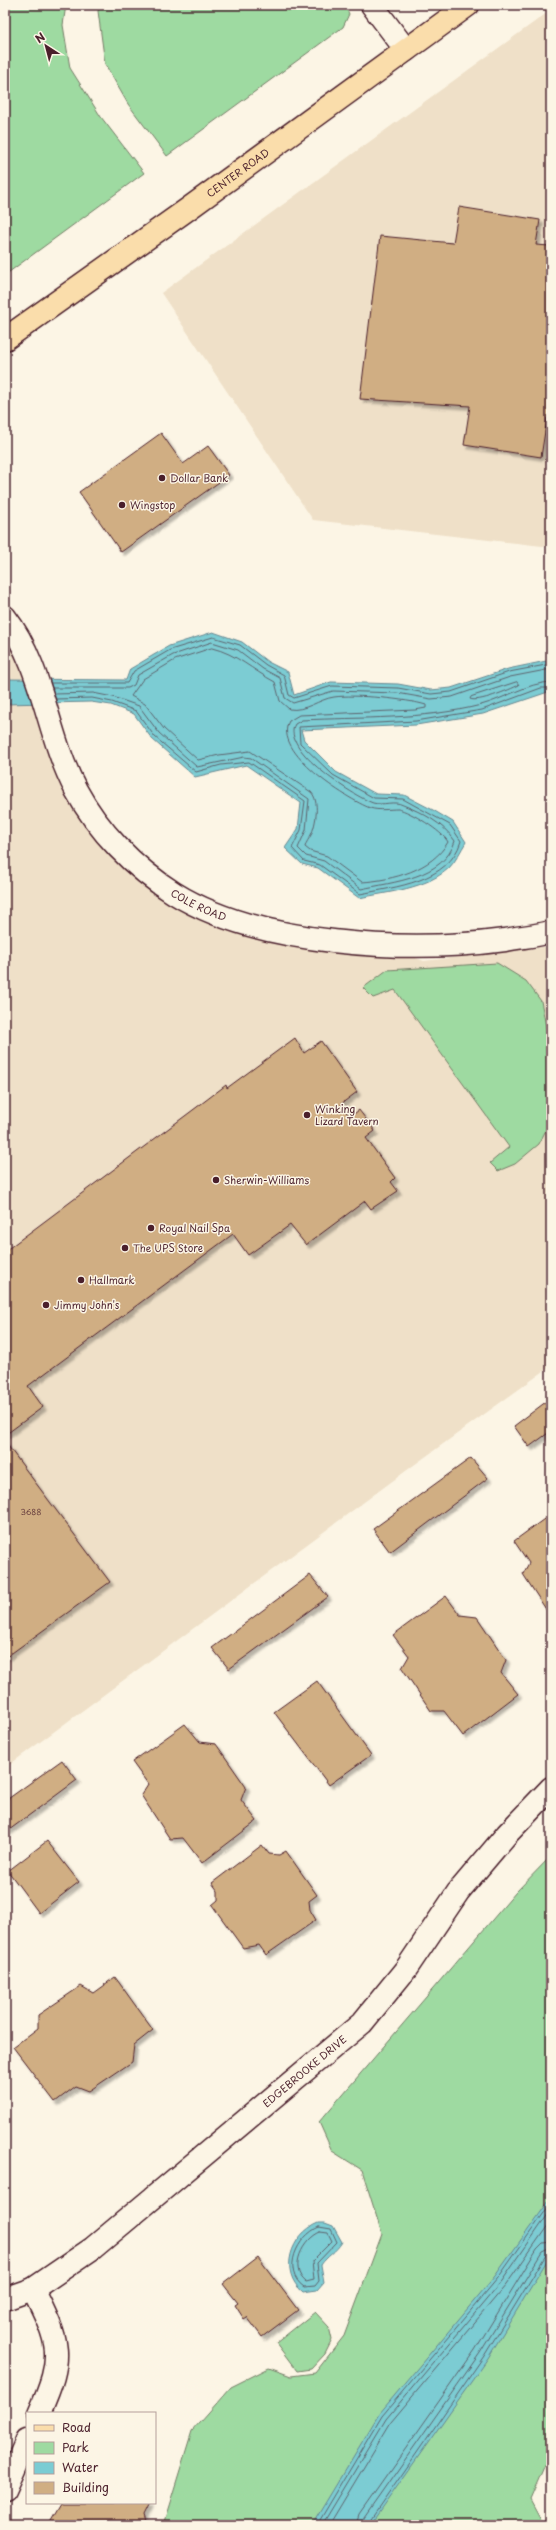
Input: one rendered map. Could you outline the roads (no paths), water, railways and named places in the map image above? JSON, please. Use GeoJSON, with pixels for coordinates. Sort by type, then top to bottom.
{"type":"FeatureCollection","features":[{"type":"Feature","properties":{"kind":"main road","name":"CENTER ROAD"},"geometry":{"type":"LineString","coordinates":[[5,339],[188,209],[468,5]]}},
{"type":"Feature","properties":{"kind":"street"},"geometry":{"type":"LineString","coordinates":[[372,5],[406,50]]}},
{"type":"Feature","properties":{"kind":"street","name":"COLE ROAD"},"geometry":{"type":"LineString","coordinates":[[5,616],[20,640],[36,677],[58,751],[76,790],[102,830],[136,865],[168,889],[217,915],[267,929],[340,941],[414,946],[476,944],[551,932]]}},
{"type":"Feature","properties":{"kind":"street","name":"EDGEBROOKE DRIVE"},"geometry":{"type":"LineString","coordinates":[[5,2299],[33,2289],[93,2248],[362,2023],[406,1969],[458,1892],[507,1834],[551,1788]]}},
{"type":"Feature","properties":{"kind":"street"},"geometry":{"type":"LineString","coordinates":[[33,2289],[57,2343],[55,2370],[39,2412]]}},
{"type":"Feature","properties":{"kind":"street"},"geometry":{"type":"LineString","coordinates":[[5,2490],[26,2442]]}},
{"type":"Feature","properties":{"kind":"water"},"geometry":{"type":"Polygon","coordinates":[[[213,632],[242,642],[268,662],[288,672],[294,695],[331,682],[398,684],[431,690],[451,688],[508,669],[551,660],[551,691],[483,714],[416,725],[301,730],[304,740],[336,772],[376,794],[404,795],[433,810],[453,822],[466,842],[449,868],[429,881],[406,889],[359,898],[318,868],[302,864],[285,848],[298,829],[301,803],[246,765],[195,777],[152,739],[134,714],[111,705],[91,702],[5,704],[5,679],[126,680],[130,669],[169,646],[213,632]]]}},
{"type":"Feature","properties":{"kind":"water"},"geometry":{"type":"Polygon","coordinates":[[[551,2198],[551,2254],[488,2358],[370,2525],[312,2525],[379,2414],[495,2276],[551,2198]]]}},
{"type":"Feature","properties":{"kind":"water"},"geometry":{"type":"Polygon","coordinates":[[[318,2223],[325,2223],[333,2226],[342,2242],[321,2265],[324,2282],[317,2290],[303,2292],[295,2284],[291,2274],[291,2254],[295,2244],[301,2236],[309,2228],[318,2223]]]}},
{"type":"Feature","properties":{"kind":"place","name":"Dollar Bank"},"geometry":{"type":"Point","coordinates":[162,478]}},
{"type":"Feature","properties":{"kind":"place","name":"Wingstop"},"geometry":{"type":"Point","coordinates":[122,505]}},
{"type":"Feature","properties":{"kind":"place","name":"Winking Lizard Tavern"},"geometry":{"type":"Point","coordinates":[307,1115]}},
{"type":"Feature","properties":{"kind":"place","name":"Sherwin-Williams"},"geometry":{"type":"Point","coordinates":[216,1180]}},
{"type":"Feature","properties":{"kind":"place","name":"Royal Nail Spa"},"geometry":{"type":"Point","coordinates":[151,1228]}},
{"type":"Feature","properties":{"kind":"place","name":"The UPS Store"},"geometry":{"type":"Point","coordinates":[125,1248]}},
{"type":"Feature","properties":{"kind":"place","name":"Hallmark"},"geometry":{"type":"Point","coordinates":[81,1280]}},
{"type":"Feature","properties":{"kind":"place","name":"Jimmy John's"},"geometry":{"type":"Point","coordinates":[46,1305]}}]}
